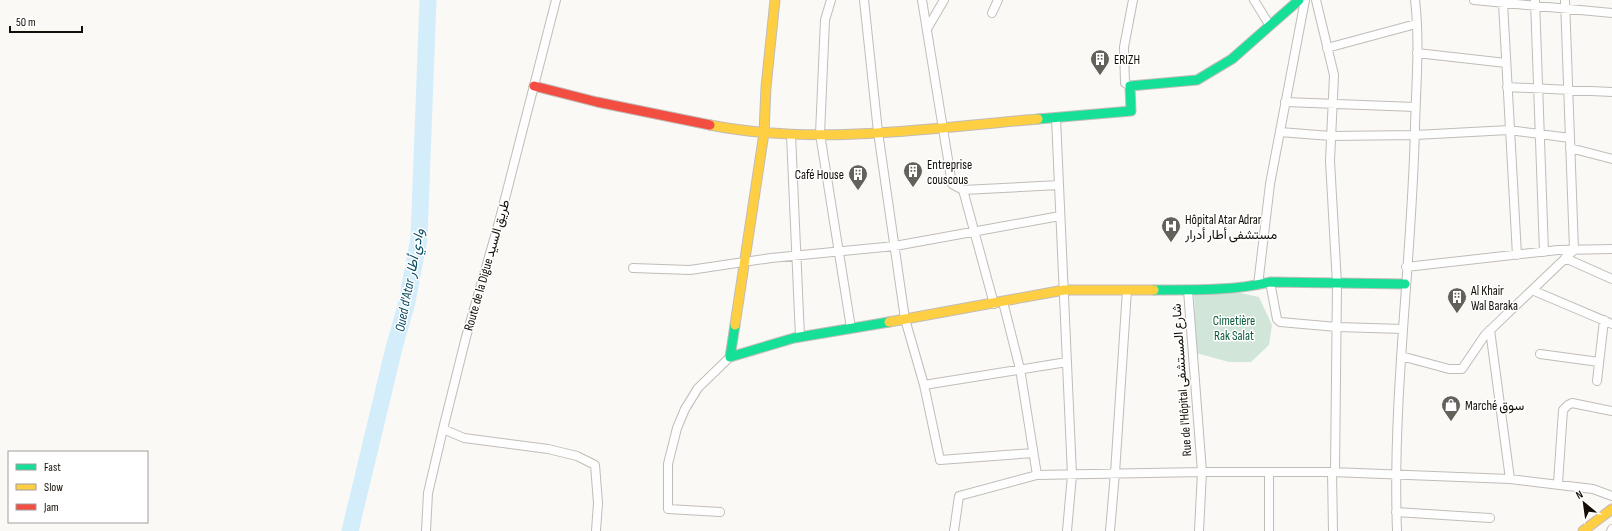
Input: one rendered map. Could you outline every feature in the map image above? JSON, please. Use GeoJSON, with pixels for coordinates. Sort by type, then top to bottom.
{"type":"FeatureCollection","features":[{"type":"Feature","properties":{"kind":"main road"},"geometry":{"type":"LineString","coordinates":[[730,357],[764,133],[766,87],[775,0]]}},
{"type":"Feature","properties":{"kind":"main road"},"geometry":{"type":"LineString","coordinates":[[534,86],[597,102],[764,133],[791,135],[878,132],[1131,111],[1130,86],[1197,80],[1232,59],[1298,0]]}},
{"type":"Feature","properties":{"kind":"main road"},"geometry":{"type":"LineString","coordinates":[[1188,290],[1258,285],[1270,282],[1405,284]]}},
{"type":"Feature","properties":{"kind":"main road","name":"Rue de l'Hôpital شارع المستشفى"},"geometry":{"type":"LineString","coordinates":[[730,357],[800,337],[994,304],[1064,290],[1188,290]]}},
{"type":"Feature","properties":{"kind":"main road"},"geometry":{"type":"LineString","coordinates":[[1583,531],[1612,509]]}},
{"type":"Feature","properties":{"kind":"street","name":"Route de la Digue طريق السيد"},"geometry":{"type":"LineString","coordinates":[[426,531],[428,494],[443,428],[466,337],[499,222],[556,0]]}},
{"type":"Feature","properties":{"kind":"street"},"geometry":{"type":"LineString","coordinates":[[831,0],[825,20],[820,134],[851,328]]}},
{"type":"Feature","properties":{"kind":"street"},"geometry":{"type":"LineString","coordinates":[[864,0],[878,132],[905,319],[924,385],[940,460],[1033,453]]}},
{"type":"Feature","properties":{"kind":"street"},"geometry":{"type":"LineString","coordinates":[[922,0],[952,184],[964,190],[1059,185]]}},
{"type":"Feature","properties":{"kind":"street"},"geometry":{"type":"LineString","coordinates":[[927,30],[944,0]]}},
{"type":"Feature","properties":{"kind":"street"},"geometry":{"type":"LineString","coordinates":[[992,13],[998,0]]}},
{"type":"Feature","properties":{"kind":"street"},"geometry":{"type":"LineString","coordinates":[[1130,86],[1125,83],[1124,47],[1133,0]]}},
{"type":"Feature","properties":{"kind":"street"},"geometry":{"type":"LineString","coordinates":[[1254,0],[1270,26]]}},
{"type":"Feature","properties":{"kind":"street"},"geometry":{"type":"LineString","coordinates":[[1258,285],[1270,184],[1305,0]]}},
{"type":"Feature","properties":{"kind":"street"},"geometry":{"type":"LineString","coordinates":[[1316,0],[1334,74],[1330,161],[1337,284],[1337,326],[1332,531]]}},
{"type":"Feature","properties":{"kind":"street"},"geometry":{"type":"LineString","coordinates":[[1397,531],[1395,475],[1406,267],[1415,136],[1417,53],[1414,0]]}},
{"type":"Feature","properties":{"kind":"street"},"geometry":{"type":"LineString","coordinates":[[1474,0],[1503,3],[1535,3],[1565,9],[1612,13]]}},
{"type":"Feature","properties":{"kind":"street"},"geometry":{"type":"LineString","coordinates":[[1565,0],[1574,250]]}},
{"type":"Feature","properties":{"kind":"street"},"geometry":{"type":"LineString","coordinates":[[1503,3],[1517,255]]}},
{"type":"Feature","properties":{"kind":"street"},"geometry":{"type":"LineString","coordinates":[[1535,3],[1544,252]]}},
{"type":"Feature","properties":{"kind":"street"},"geometry":{"type":"LineString","coordinates":[[1328,48],[1416,24]]}},
{"type":"Feature","properties":{"kind":"street"},"geometry":{"type":"LineString","coordinates":[[1417,53],[1506,63]]}},
{"type":"Feature","properties":{"kind":"street"},"geometry":{"type":"LineString","coordinates":[[1507,87],[1612,92]]}},
{"type":"Feature","properties":{"kind":"street"},"geometry":{"type":"LineString","coordinates":[[1286,102],[1415,107]]}},
{"type":"Feature","properties":{"kind":"street"},"geometry":{"type":"LineString","coordinates":[[1056,118],[1072,475],[1067,531]]}},
{"type":"Feature","properties":{"kind":"street"},"geometry":{"type":"LineString","coordinates":[[1280,132],[1331,136],[1415,136],[1509,130],[1570,138]]}},
{"type":"Feature","properties":{"kind":"street"},"geometry":{"type":"LineString","coordinates":[[791,135],[800,337]]}},
{"type":"Feature","properties":{"kind":"street"},"geometry":{"type":"LineString","coordinates":[[1570,148],[1612,159]]}},
{"type":"Feature","properties":{"kind":"street"},"geometry":{"type":"LineString","coordinates":[[964,190],[994,304]]}},
{"type":"Feature","properties":{"kind":"street"},"geometry":{"type":"LineString","coordinates":[[633,268],[690,270],[796,255],[894,246],[1060,216]]}},
{"type":"Feature","properties":{"kind":"street"},"geometry":{"type":"LineString","coordinates":[[1406,267],[1544,252],[1612,249]]}},
{"type":"Feature","properties":{"kind":"street"},"geometry":{"type":"LineString","coordinates":[[1401,356],[1449,369],[1462,369],[1484,335],[1574,250]]}},
{"type":"Feature","properties":{"kind":"street"},"geometry":{"type":"LineString","coordinates":[[1565,258],[1612,279]]}},
{"type":"Feature","properties":{"kind":"street"},"geometry":{"type":"LineString","coordinates":[[1270,282],[1277,319],[1280,322],[1403,329]]}},
{"type":"Feature","properties":{"kind":"street"},"geometry":{"type":"LineString","coordinates":[[1110,531],[1127,290]]}},
{"type":"Feature","properties":{"kind":"street","name":"Rue de l'Hôpital شارع المستشفى"},"geometry":{"type":"LineString","coordinates":[[1188,290],[1202,472],[1199,531]]}},
{"type":"Feature","properties":{"kind":"street"},"geometry":{"type":"LineString","coordinates":[[1532,290],[1612,324]]}},
{"type":"Feature","properties":{"kind":"street"},"geometry":{"type":"LineString","coordinates":[[1003,302],[1020,369],[1037,475]]}},
{"type":"Feature","properties":{"kind":"street"},"geometry":{"type":"LineString","coordinates":[[1597,381],[1604,320]]}},
{"type":"Feature","properties":{"kind":"street"},"geometry":{"type":"LineString","coordinates":[[1490,330],[1510,479]]}},
{"type":"Feature","properties":{"kind":"street"},"geometry":{"type":"LineString","coordinates":[[1540,354],[1599,362]]}},
{"type":"Feature","properties":{"kind":"street"},"geometry":{"type":"LineString","coordinates":[[720,512],[668,510],[668,464],[677,428],[685,409],[698,388],[730,357]]}},
{"type":"Feature","properties":{"kind":"street"},"geometry":{"type":"LineString","coordinates":[[924,385],[1067,362]]}},
{"type":"Feature","properties":{"kind":"street"},"geometry":{"type":"LineString","coordinates":[[1558,483],[1563,410],[1572,403],[1612,411]]}},
{"type":"Feature","properties":{"kind":"street"},"geometry":{"type":"LineString","coordinates":[[443,428],[464,438],[548,449],[577,456],[595,465],[598,503],[596,531]]}},
{"type":"Feature","properties":{"kind":"street"},"geometry":{"type":"LineString","coordinates":[[954,531],[958,496],[1037,475],[1202,472],[1334,472],[1510,479],[1558,483],[1593,489],[1612,496]]}},
{"type":"Feature","properties":{"kind":"street"},"geometry":{"type":"LineString","coordinates":[[1269,472],[1269,531]]}},
{"type":"Feature","properties":{"kind":"street"},"geometry":{"type":"LineString","coordinates":[[1396,512],[1490,518]]}},
{"type":"Feature","properties":{"kind":"green space","name":"Cimetière Rak Salat"},"geometry":{"type":"Polygon","coordinates":[[[1218,288],[1259,297],[1272,325],[1269,345],[1251,362],[1229,362],[1196,353],[1194,295],[1218,288]]]}},
{"type":"Feature","properties":{"kind":"waterway","name":"Oued d'Atar وادي أطار"},"geometry":{"type":"LineString","coordinates":[[350,531],[394,348],[407,302],[419,238],[428,0]]}},
{"type":"Feature","properties":{"kind":"traffic: fast"},"geometry":{"type":"LineString","coordinates":[[1038,119],[1131,111],[1130,86],[1197,80],[1232,59],[1299,0]]}},
{"type":"Feature","properties":{"kind":"traffic: fast"},"geometry":{"type":"LineString","coordinates":[[1154,290],[1227,288],[1270,282],[1405,284]]}},
{"type":"Feature","properties":{"kind":"traffic: fast"},"geometry":{"type":"LineString","coordinates":[[735,325],[730,357],[794,338],[889,322]]}},
{"type":"Feature","properties":{"kind":"traffic: slow"},"geometry":{"type":"LineString","coordinates":[[735,325],[764,133],[766,87],[775,0]]}},
{"type":"Feature","properties":{"kind":"traffic: slow"},"geometry":{"type":"LineString","coordinates":[[710,125],[750,131],[832,135],[915,130],[1038,119]]}},
{"type":"Feature","properties":{"kind":"traffic: slow"},"geometry":{"type":"LineString","coordinates":[[889,322],[1064,290],[1154,290]]}},
{"type":"Feature","properties":{"kind":"traffic: slow"},"geometry":{"type":"LineString","coordinates":[[1583,531],[1612,509]]}},
{"type":"Feature","properties":{"kind":"traffic: jam"},"geometry":{"type":"LineString","coordinates":[[534,86],[597,102],[710,125]]}},
{"type":"Feature","properties":{"kind":"place","name":"ERIZH"},"geometry":{"type":"Point","coordinates":[1100,76]}},
{"type":"Feature","properties":{"kind":"place","name":"Entreprise couscous"},"geometry":{"type":"Point","coordinates":[913,188]}},
{"type":"Feature","properties":{"kind":"place","name":"Café House"},"geometry":{"type":"Point","coordinates":[858,191]}},
{"type":"Feature","properties":{"kind":"place","name":"Hôpital Atar Adrar مستشفى أطار أدرار"},"geometry":{"type":"Point","coordinates":[1171,243]}},
{"type":"Feature","properties":{"kind":"place","name":"Al Khair Wal Baraka"},"geometry":{"type":"Point","coordinates":[1457,314]}},
{"type":"Feature","properties":{"kind":"place","name":"Marché سوق"},"geometry":{"type":"Point","coordinates":[1451,422]}}]}
